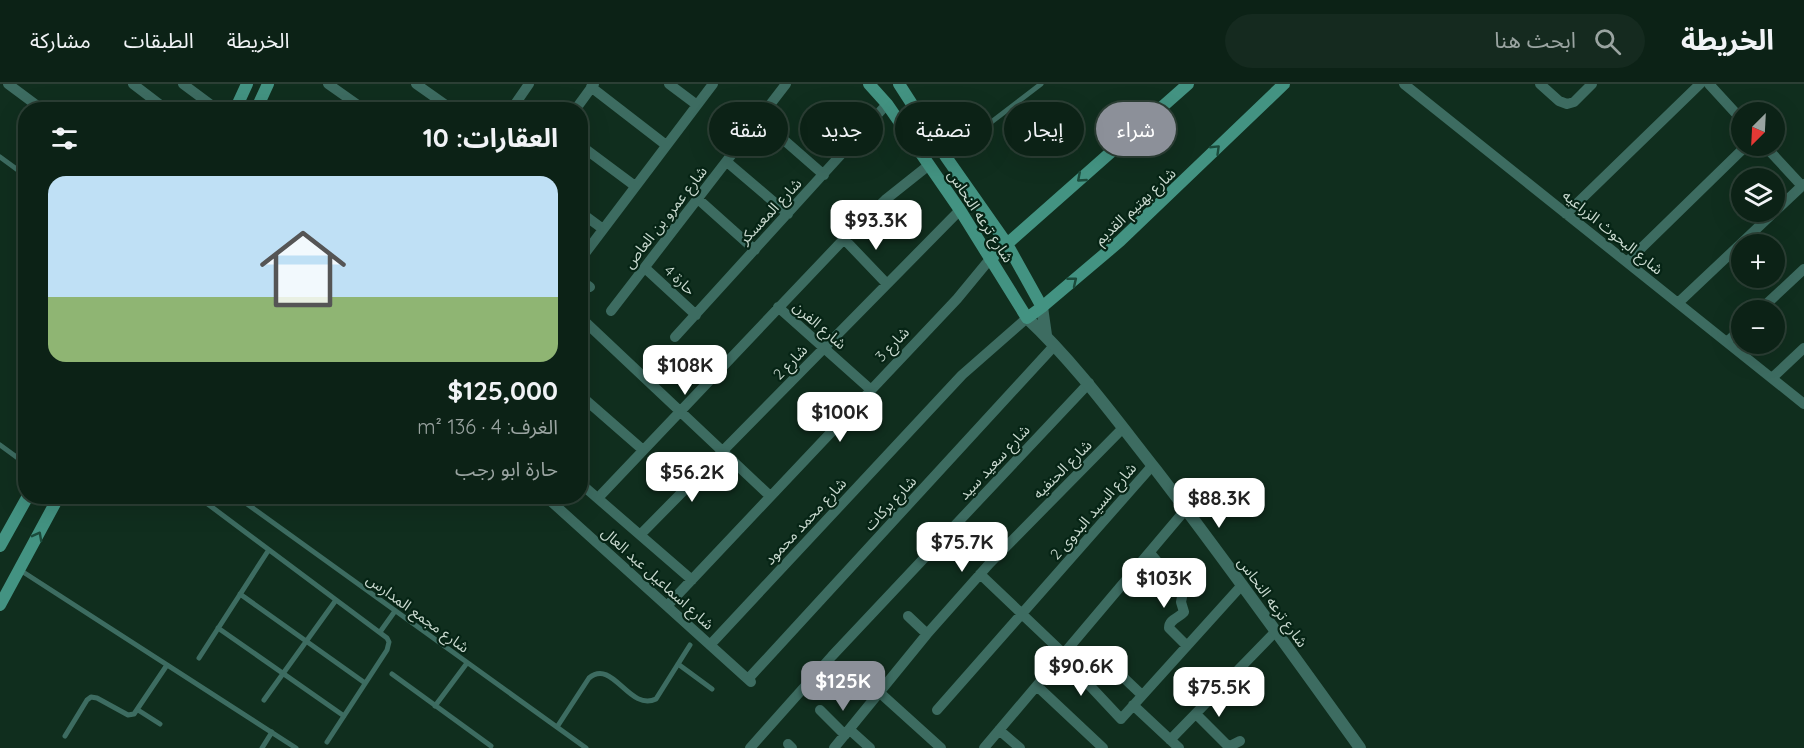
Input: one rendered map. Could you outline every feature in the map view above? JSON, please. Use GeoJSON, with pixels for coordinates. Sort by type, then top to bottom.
{"type":"FeatureCollection","features":[{"type":"Feature","properties":{"kind":"main road"},"geometry":{"type":"LineString","coordinates":[[239,102],[247,84]]}},
{"type":"Feature","properties":{"kind":"main road"},"geometry":{"type":"LineString","coordinates":[[260,102],[268,84]]}},
{"type":"Feature","properties":{"kind":"main road","name":"شارع ترعه النحاس"},"geometry":{"type":"LineString","coordinates":[[869,84],[887,104],[960,210],[1015,295],[1027,318]]}},
{"type":"Feature","properties":{"kind":"main road","name":"شارع ترعه النحاس"},"geometry":{"type":"LineString","coordinates":[[898,84],[945,157],[1007,244],[1042,307]]}},
{"type":"Feature","properties":{"kind":"main road","name":"شارع بهتيم القديم"},"geometry":{"type":"LineString","coordinates":[[1027,318],[1120,241],[1284,84]]}},
{"type":"Feature","properties":{"kind":"main road"},"geometry":{"type":"LineString","coordinates":[[990,259],[1183,85]]}},
{"type":"Feature","properties":{"kind":"main road"},"geometry":{"type":"LineString","coordinates":[[0,546],[24,504]]}},
{"type":"Feature","properties":{"kind":"main road"},"geometry":{"type":"LineString","coordinates":[[0,605],[55,504]]}},
{"type":"Feature","properties":{"kind":"street"},"geometry":{"type":"LineString","coordinates":[[8,84],[32,102]]}},
{"type":"Feature","properties":{"kind":"street"},"geometry":{"type":"LineString","coordinates":[[133,84],[157,102]]}},
{"type":"Feature","properties":{"kind":"street"},"geometry":{"type":"LineString","coordinates":[[183,84],[207,102]]}},
{"type":"Feature","properties":{"kind":"street"},"geometry":{"type":"LineString","coordinates":[[328,84],[354,102]]}},
{"type":"Feature","properties":{"kind":"street"},"geometry":{"type":"LineString","coordinates":[[416,84],[442,102]]}},
{"type":"Feature","properties":{"kind":"street"},"geometry":{"type":"LineString","coordinates":[[517,102],[530,84]]}},
{"type":"Feature","properties":{"kind":"street"},"geometry":{"type":"LineString","coordinates":[[669,84],[697,105]]}},
{"type":"Feature","properties":{"kind":"street"},"geometry":{"type":"LineString","coordinates":[[588,249],[713,84]]}},
{"type":"Feature","properties":{"kind":"street","name":"شارع عمرو بن العاص"},"geometry":{"type":"LineString","coordinates":[[773,102],[786,84]]}},
{"type":"Feature","properties":{"kind":"street","name":"شارع البحوث الزراعيه"},"geometry":{"type":"LineString","coordinates":[[1404,84],[1804,404]]}},
{"type":"Feature","properties":{"kind":"street"},"geometry":{"type":"LineString","coordinates":[[1540,84],[1559,102],[1567,104],[1592,84]]}},
{"type":"Feature","properties":{"kind":"street"},"geometry":{"type":"LineString","coordinates":[[1566,214],[1700,84]]}},
{"type":"Feature","properties":{"kind":"street"},"geometry":{"type":"LineString","coordinates":[[1708,84],[1731,108]]}},
{"type":"Feature","properties":{"kind":"street"},"geometry":{"type":"LineString","coordinates":[[581,102],[592,86],[666,145]]}},
{"type":"Feature","properties":{"kind":"street","name":"شارع المعسكر"},"geometry":{"type":"LineString","coordinates":[[675,337],[887,104]]}},
{"type":"Feature","properties":{"kind":"street"},"geometry":{"type":"LineString","coordinates":[[788,144],[824,175]]}},
{"type":"Feature","properties":{"kind":"street"},"geometry":{"type":"LineString","coordinates":[[588,151],[635,186]]}},
{"type":"Feature","properties":{"kind":"street","name":"شارع عمرو بن العاص"},"geometry":{"type":"LineString","coordinates":[[611,311],[732,156]]}},
{"type":"Feature","properties":{"kind":"street"},"geometry":{"type":"LineString","coordinates":[[1627,262],[1736,156]]}},
{"type":"Feature","properties":{"kind":"street"},"geometry":{"type":"LineString","coordinates":[[1678,303],[1803,185],[1775,156]]}},
{"type":"Feature","properties":{"kind":"street"},"geometry":{"type":"LineString","coordinates":[[727,162],[788,214]]}},
{"type":"Feature","properties":{"kind":"street"},"geometry":{"type":"LineString","coordinates":[[598,498],[844,239],[885,200],[929,165]]}},
{"type":"Feature","properties":{"kind":"street"},"geometry":{"type":"LineString","coordinates":[[698,200],[754,250]]}},
{"type":"Feature","properties":{"kind":"street","name":"شارع 2"},"geometry":{"type":"LineString","coordinates":[[640,535],[960,210]]}},
{"type":"Feature","properties":{"kind":"street"},"geometry":{"type":"LineString","coordinates":[[588,218],[603,229]]}},
{"type":"Feature","properties":{"kind":"street"},"geometry":{"type":"LineString","coordinates":[[844,239],[887,284]]}},
{"type":"Feature","properties":{"kind":"street","name":"شارع 3"},"geometry":{"type":"LineString","coordinates":[[667,606],[957,299],[990,259]]}},
{"type":"Feature","properties":{"kind":"street","name":"حارة 4"},"geometry":{"type":"LineString","coordinates":[[645,267],[696,315]]}},
{"type":"Feature","properties":{"kind":"street"},"geometry":{"type":"LineString","coordinates":[[1771,300],[1804,269]]}},
{"type":"Feature","properties":{"kind":"street","name":"شارع الفرن"},"geometry":{"type":"LineString","coordinates":[[777,307],[870,389]]}},
{"type":"Feature","properties":{"kind":"street","name":"شارع ترعه النحاس"},"geometry":{"type":"LineString","coordinates":[[1042,307],[1046,335]]}},
{"type":"Feature","properties":{"kind":"street","name":"شارع ترعه النحاس"},"geometry":{"type":"LineString","coordinates":[[1027,318],[1046,335],[1089,383],[1186,509],[1360,748]]}},
{"type":"Feature","properties":{"kind":"street","name":"شارع محمد محمود"},"geometry":{"type":"LineString","coordinates":[[710,645],[962,375],[1027,318]]}},
{"type":"Feature","properties":{"kind":"street"},"geometry":{"type":"LineString","coordinates":[[588,325],[770,496]]}},
{"type":"Feature","properties":{"kind":"street"},"geometry":{"type":"LineString","coordinates":[[1727,342],[1731,338]]}},
{"type":"Feature","properties":{"kind":"street","name":"شارع بركات"},"geometry":{"type":"LineString","coordinates":[[749,681],[1054,346]]}},
{"type":"Feature","properties":{"kind":"street"},"geometry":{"type":"LineString","coordinates":[[1772,378],[1804,348]]}},
{"type":"Feature","properties":{"kind":"street","name":"شارع سعيد سيد"},"geometry":{"type":"LineString","coordinates":[[750,748],[832,656],[1089,383]]}},
{"type":"Feature","properties":{"kind":"street"},"geometry":{"type":"LineString","coordinates":[[588,402],[643,450]]}},
{"type":"Feature","properties":{"kind":"street","name":"شارع الحنفيه"},"geometry":{"type":"LineString","coordinates":[[834,748],[927,634],[980,574],[1123,428]]}},
{"type":"Feature","properties":{"kind":"street","name":"شارع السيد البدوى 2"},"geometry":{"type":"LineString","coordinates":[[937,710],[1152,466]]}},
{"type":"Feature","properties":{"kind":"street"},"geometry":{"type":"LineString","coordinates":[[588,490],[692,580]]}},
{"type":"Feature","properties":{"kind":"street","name":"شارع اسماعيل عبد العال"},"geometry":{"type":"LineString","coordinates":[[554,504],[749,681]]}},
{"type":"Feature","properties":{"kind":"street"},"geometry":{"type":"LineString","coordinates":[[984,748],[1186,509]]}},
{"type":"Feature","properties":{"kind":"street"},"geometry":{"type":"LineString","coordinates":[[1150,553],[1183,592],[1181,602],[1185,612],[1170,622],[1169,628],[1187,646]]}},
{"type":"Feature","properties":{"kind":"street"},"geometry":{"type":"LineString","coordinates":[[980,574],[1063,655],[1121,719],[1242,585]]}},
{"type":"Feature","properties":{"kind":"street"},"geometry":{"type":"LineString","coordinates":[[908,616],[927,634]]}},
{"type":"Feature","properties":{"kind":"street"},"geometry":{"type":"LineString","coordinates":[[1133,705],[1174,744],[1196,714],[1276,631]]}},
{"type":"Feature","properties":{"kind":"street"},"geometry":{"type":"LineString","coordinates":[[851,674],[941,748]]}},
{"type":"Feature","properties":{"kind":"street"},"geometry":{"type":"LineString","coordinates":[[1122,676],[1142,695]]}},
{"type":"Feature","properties":{"kind":"street"},"geometry":{"type":"LineString","coordinates":[[1036,686],[1103,748]]}},
{"type":"Feature","properties":{"kind":"street"},"geometry":{"type":"LineString","coordinates":[[820,710],[870,748]]}},
{"type":"Feature","properties":{"kind":"street"},"geometry":{"type":"LineString","coordinates":[[1196,714],[1227,745],[1230,746],[1240,741]]}},
{"type":"Feature","properties":{"kind":"street"},"geometry":{"type":"LineString","coordinates":[[999,730],[1020,748]]}},
{"type":"Feature","properties":{"kind":"lane"},"geometry":{"type":"LineString","coordinates":[[945,157],[1041,84]]}},
{"type":"Feature","properties":{"kind":"lane"},"geometry":{"type":"LineString","coordinates":[[0,157],[18,170]]}},
{"type":"Feature","properties":{"kind":"lane"},"geometry":{"type":"LineString","coordinates":[[0,445],[18,458]]}},
{"type":"Feature","properties":{"kind":"lane"},"geometry":{"type":"LineString","coordinates":[[207,504],[387,638],[389,646],[327,742]]}},
{"type":"Feature","properties":{"kind":"lane","name":"شارع مجمع المدارس"},"geometry":{"type":"LineString","coordinates":[[247,504],[586,748]]}},
{"type":"Feature","properties":{"kind":"lane"},"geometry":{"type":"LineString","coordinates":[[199,658],[268,551]]}},
{"type":"Feature","properties":{"kind":"lane"},"geometry":{"type":"LineString","coordinates":[[20,570],[296,748]]}},
{"type":"Feature","properties":{"kind":"lane"},"geometry":{"type":"LineString","coordinates":[[240,594],[365,683]]}},
{"type":"Feature","properties":{"kind":"lane"},"geometry":{"type":"LineString","coordinates":[[264,700],[336,600]]}},
{"type":"Feature","properties":{"kind":"lane"},"geometry":{"type":"LineString","coordinates":[[380,632],[395,611]]}},
{"type":"Feature","properties":{"kind":"lane"},"geometry":{"type":"LineString","coordinates":[[218,628],[344,716]]}},
{"type":"Feature","properties":{"kind":"lane"},"geometry":{"type":"LineString","coordinates":[[557,727],[589,678],[595,674],[606,674],[640,700],[648,702],[659,696],[690,645]]}},
{"type":"Feature","properties":{"kind":"lane"},"geometry":{"type":"LineString","coordinates":[[435,706],[467,663]]}},
{"type":"Feature","properties":{"kind":"lane"},"geometry":{"type":"LineString","coordinates":[[65,736],[87,700],[91,698],[97,698],[128,715],[134,714],[167,664]]}},
{"type":"Feature","properties":{"kind":"lane"},"geometry":{"type":"LineString","coordinates":[[678,664],[712,689]]}},
{"type":"Feature","properties":{"kind":"lane"},"geometry":{"type":"LineString","coordinates":[[392,674],[491,746]]}},
{"type":"Feature","properties":{"kind":"lane"},"geometry":{"type":"LineString","coordinates":[[138,710],[160,724]]}},
{"type":"Feature","properties":{"kind":"lane"},"geometry":{"type":"LineString","coordinates":[[262,748],[272,732]]}}]}
